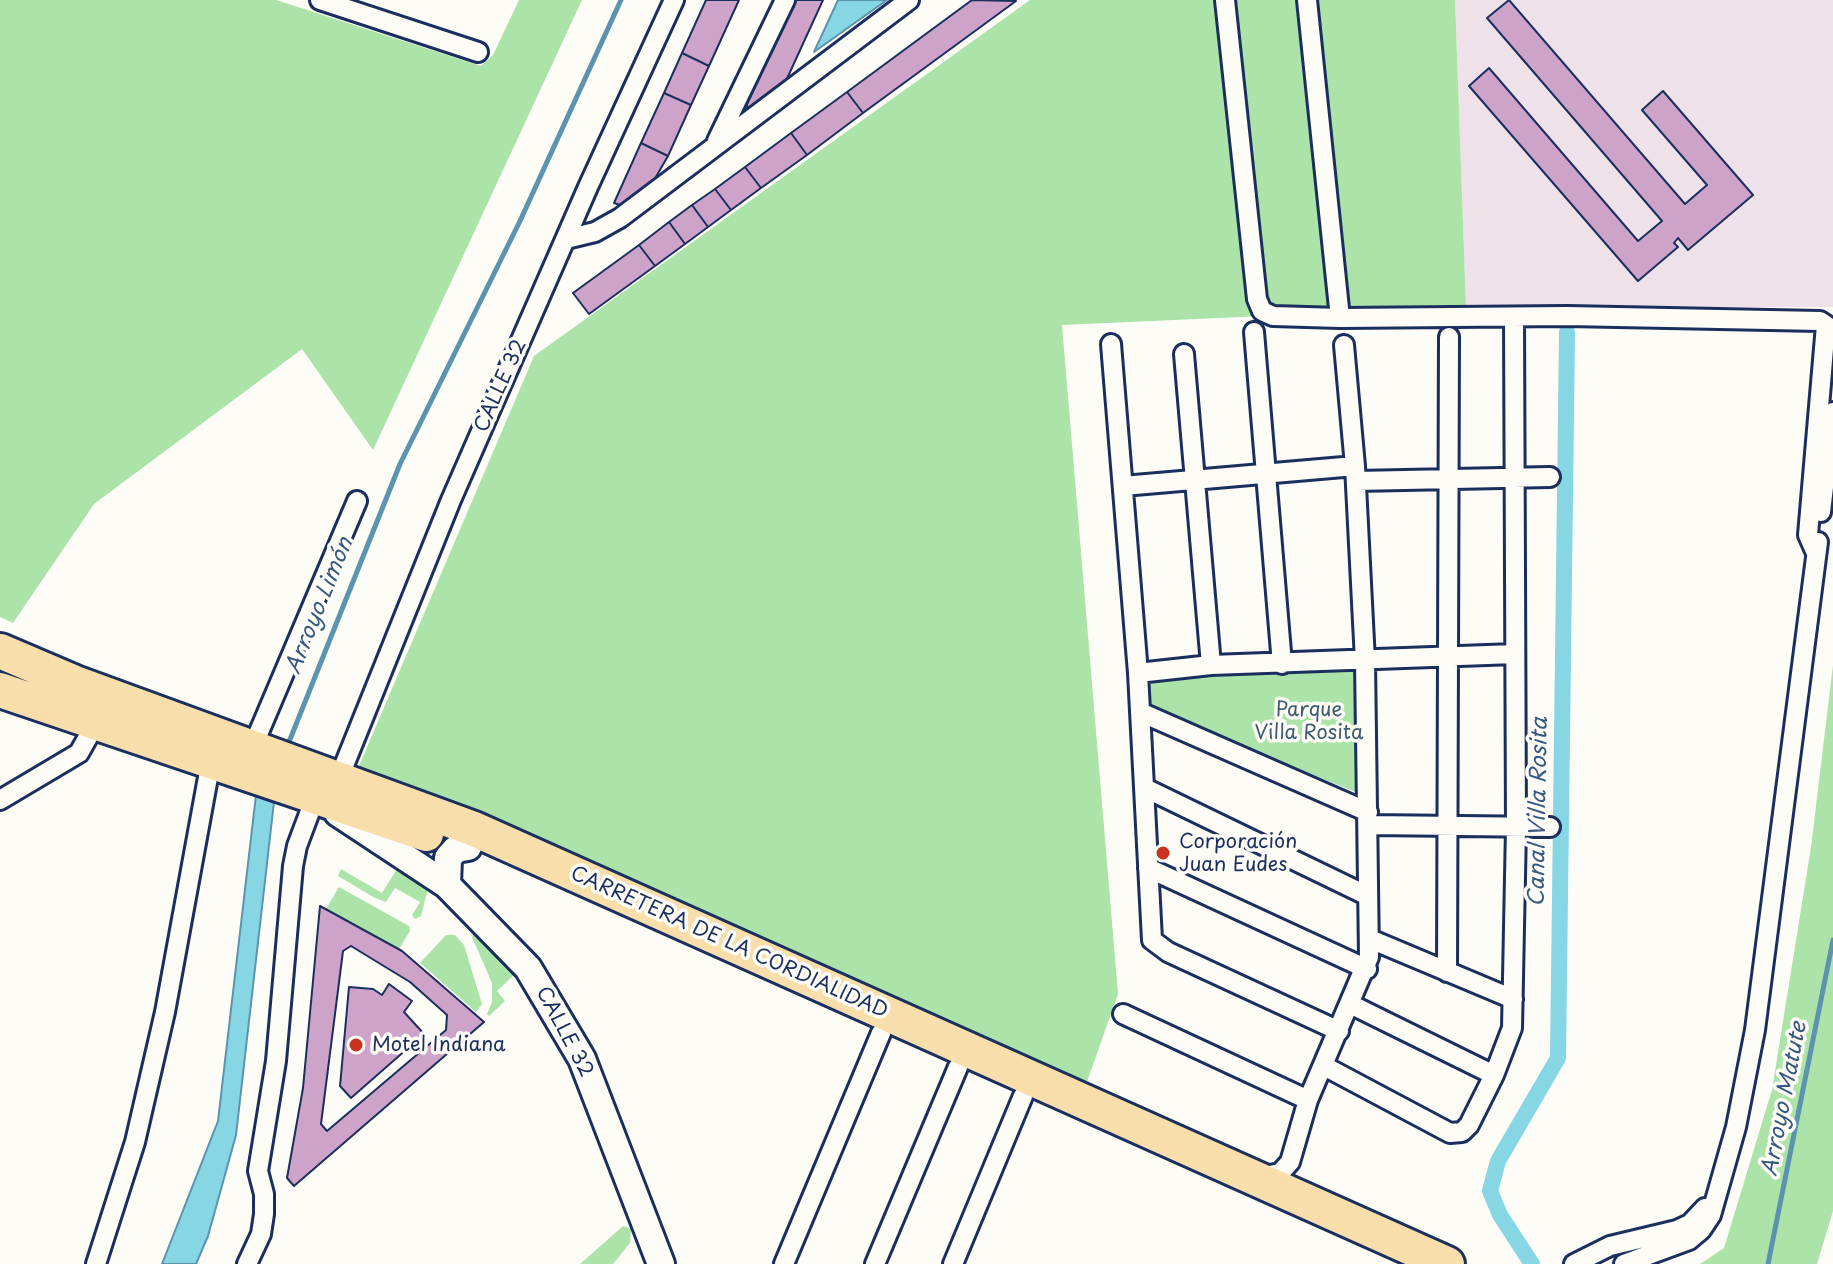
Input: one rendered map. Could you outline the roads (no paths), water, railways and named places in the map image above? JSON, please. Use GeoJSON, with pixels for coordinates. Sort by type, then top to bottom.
{"type":"FeatureCollection","features":[{"type":"Feature","properties":{"kind":"highway","name":"CARRETERA DE LA CORDIALIDAD"},"geometry":{"type":"LineString","coordinates":[[0,651],[75,683],[235,760]]}},
{"type":"Feature","properties":{"kind":"highway","name":"CARRETERA DE LA CORDIALIDAD"},"geometry":{"type":"LineString","coordinates":[[0,690],[97,721],[474,829],[1447,1264]]}},
{"type":"Feature","properties":{"kind":"highway","name":"CARRETERA DE LA CORDIALIDAD"},"geometry":{"type":"LineString","coordinates":[[315,783],[468,847],[1395,1264]]}},
{"type":"Feature","properties":{"kind":"street"},"geometry":{"type":"LineString","coordinates":[[320,0],[478,52]]}},
{"type":"Feature","properties":{"kind":"street","name":"CALLE 32"},"geometry":{"type":"LineString","coordinates":[[661,1264],[608,1122],[567,1029],[528,968],[447,885],[315,783],[451,500],[674,0]]}},
{"type":"Feature","properties":{"kind":"street"},"geometry":{"type":"LineString","coordinates":[[715,145],[785,0]]}},
{"type":"Feature","properties":{"kind":"street"},"geometry":{"type":"LineString","coordinates":[[566,239],[595,232],[620,218],[909,0]]}},
{"type":"Feature","properties":{"kind":"street"},"geometry":{"type":"LineString","coordinates":[[1225,0],[1257,299],[1262,311],[1273,316],[1340,318],[1820,321],[1826,325],[1808,535],[1816,553]]}},
{"type":"Feature","properties":{"kind":"street"},"geometry":{"type":"LineString","coordinates":[[1307,0],[1340,318]]}},
{"type":"Feature","properties":{"kind":"street"},"geometry":{"type":"LineString","coordinates":[[1324,1066],[1450,1133],[1462,1132],[1469,1125],[1494,1075],[1512,1028],[1516,827],[1514,317]]}},
{"type":"Feature","properties":{"kind":"street"},"geometry":{"type":"LineString","coordinates":[[1254,332],[1282,664]]}},
{"type":"Feature","properties":{"kind":"street"},"geometry":{"type":"LineString","coordinates":[[1447,972],[1445,826],[1449,337]]}},
{"type":"Feature","properties":{"kind":"street"},"geometry":{"type":"LineString","coordinates":[[1111,344],[1138,673],[1152,940],[1158,947],[1339,1031]]}},
{"type":"Feature","properties":{"kind":"street"},"geometry":{"type":"LineString","coordinates":[[1252,1177],[1267,1178],[1280,1173],[1290,1162],[1308,1100],[1367,969],[1370,939],[1365,661],[1356,473],[1344,345]]}},
{"type":"Feature","properties":{"kind":"street"},"geometry":{"type":"LineString","coordinates":[[1184,354],[1211,665]]}},
{"type":"Feature","properties":{"kind":"street"},"geometry":{"type":"LineString","coordinates":[[1624,1264],[1689,1240],[1711,1215],[1736,1127],[1755,1030],[1833,412]]}},
{"type":"Feature","properties":{"kind":"street"},"geometry":{"type":"LineString","coordinates":[[1123,486],[1265,473],[1356,473],[1449,479],[1550,477]]}},
{"type":"Feature","properties":{"kind":"street"},"geometry":{"type":"LineString","coordinates":[[96,1264],[135,1142],[165,1012],[235,760],[357,501]]}},
{"type":"Feature","properties":{"kind":"street"},"geometry":{"type":"LineString","coordinates":[[1138,673],[1211,665],[1515,654]]}},
{"type":"Feature","properties":{"kind":"street"},"geometry":{"type":"LineString","coordinates":[[1140,712],[1368,818],[1445,826],[1550,827]]}},
{"type":"Feature","properties":{"kind":"street"},"geometry":{"type":"LineString","coordinates":[[0,800],[79,753],[97,721]]}},
{"type":"Feature","properties":{"kind":"street"},"geometry":{"type":"LineString","coordinates":[[247,1264],[261,1234],[264,1214],[264,1194],[258,1171],[276,1061],[293,866],[315,783]]}},
{"type":"Feature","properties":{"kind":"street"},"geometry":{"type":"LineString","coordinates":[[1145,788],[1368,896]]}},
{"type":"Feature","properties":{"kind":"street"},"geometry":{"type":"LineString","coordinates":[[447,885],[448,858],[456,849],[468,847]]}},
{"type":"Feature","properties":{"kind":"street"},"geometry":{"type":"LineString","coordinates":[[1148,868],[1367,969]]}},
{"type":"Feature","properties":{"kind":"street"},"geometry":{"type":"LineString","coordinates":[[1370,939],[1513,999]]}},
{"type":"Feature","properties":{"kind":"street"},"geometry":{"type":"LineString","coordinates":[[1352,1005],[1494,1075]]}},
{"type":"Feature","properties":{"kind":"street"},"geometry":{"type":"LineString","coordinates":[[1123,1014],[1308,1100]]}},
{"type":"Feature","properties":{"kind":"street"},"geometry":{"type":"LineString","coordinates":[[784,1264],[881,1033]]}},
{"type":"Feature","properties":{"kind":"street"},"geometry":{"type":"LineString","coordinates":[[875,1264],[958,1067]]}},
{"type":"Feature","properties":{"kind":"street"},"geometry":{"type":"LineString","coordinates":[[953,1264],[1023,1096]]}},
{"type":"Feature","properties":{"kind":"street"},"geometry":{"type":"LineString","coordinates":[[1295,1149],[1299,1175],[1321,1207]]}},
{"type":"Feature","properties":{"kind":"street"},"geometry":{"type":"LineString","coordinates":[[1574,1264],[1610,1246],[1690,1224],[1707,1205],[1718,1185]]}},
{"type":"Feature","properties":{"kind":"water"},"geometry":{"type":"Polygon","coordinates":[[[838,0],[887,0],[814,52],[838,0]]]}},
{"type":"Feature","properties":{"kind":"water"},"geometry":{"type":"Polygon","coordinates":[[[256,795],[274,802],[236,1135],[208,1236],[196,1264],[162,1264],[218,1121],[256,795]]]}},
{"type":"Feature","properties":{"kind":"waterway","name":"Arroyo Limón"},"geometry":{"type":"LineString","coordinates":[[287,747],[400,464],[520,221],[621,0]]}},
{"type":"Feature","properties":{"kind":"waterway","name":"Canal Villa Rosita"},"geometry":{"type":"LineString","coordinates":[[1532,1264],[1500,1215],[1490,1191],[1498,1161],[1558,1058],[1567,332]]}},
{"type":"Feature","properties":{"kind":"waterway","name":"Arroyo Matute"},"geometry":{"type":"LineString","coordinates":[[1768,1264],[1833,940]]}},
{"type":"Feature","properties":{"kind":"place","name":"Corporación Juan Eudes"},"geometry":{"type":"Point","coordinates":[1163,853]}},
{"type":"Feature","properties":{"kind":"place","name":"Motel Indiana"},"geometry":{"type":"Point","coordinates":[356,1045]}},
{"type":"Feature","properties":{"kind":"park label","name":"Parque Villa Rosita"},"geometry":{"type":"Point","coordinates":[1309,722]}}]}
